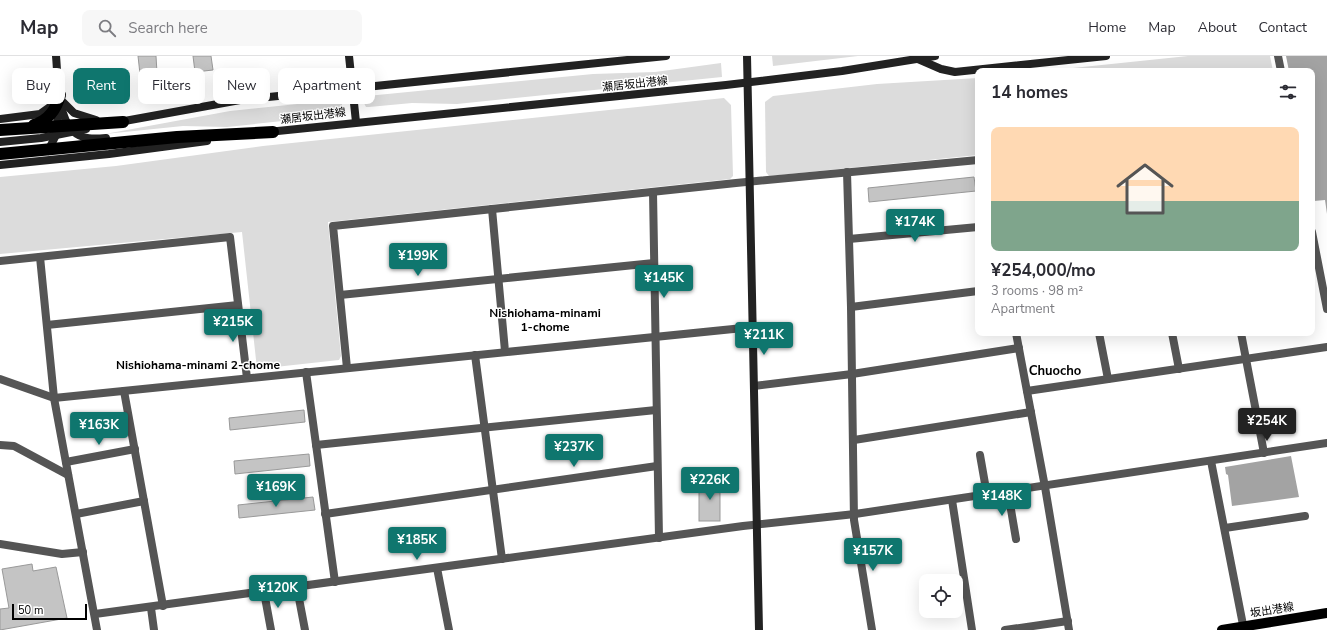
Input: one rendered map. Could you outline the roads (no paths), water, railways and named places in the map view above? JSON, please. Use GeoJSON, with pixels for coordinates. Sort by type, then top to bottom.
{"type":"FeatureCollection","features":[{"type":"Feature","properties":{"kind":"highway"},"geometry":{"type":"LineString","coordinates":[[0,130],[35,125],[49,117],[57,104]]}},
{"type":"Feature","properties":{"kind":"highway"},"geometry":{"type":"LineString","coordinates":[[25,127],[64,129],[123,122]]}},
{"type":"Feature","properties":{"kind":"highway"},"geometry":{"type":"LineString","coordinates":[[0,154],[177,136],[273,132]]}},
{"type":"Feature","properties":{"kind":"main road"},"geometry":{"type":"LineString","coordinates":[[56,56],[57,68]]}},
{"type":"Feature","properties":{"kind":"main road"},"geometry":{"type":"LineString","coordinates":[[349,56],[350,68]]}},
{"type":"Feature","properties":{"kind":"main road","name":"瀬居坂出港線"},"geometry":{"type":"LineString","coordinates":[[375,86],[666,56]]}},
{"type":"Feature","properties":{"kind":"main road"},"geometry":{"type":"LineString","coordinates":[[747,56],[759,630]]}},
{"type":"Feature","properties":{"kind":"main road","name":"瀬居坂出港線"},"geometry":{"type":"LineString","coordinates":[[0,165],[110,154],[356,122],[638,95],[842,71],[935,56]]}},
{"type":"Feature","properties":{"kind":"main road"},"geometry":{"type":"LineString","coordinates":[[993,68],[1106,56]]}},
{"type":"Feature","properties":{"kind":"main road"},"geometry":{"type":"LineString","coordinates":[[918,59],[940,69],[955,72],[975,70]]}},
{"type":"Feature","properties":{"kind":"main road","name":"瀬居坂出港線"},"geometry":{"type":"LineString","coordinates":[[65,103],[68,108],[82,117],[91,120],[123,122],[240,100],[278,96]]}},
{"type":"Feature","properties":{"kind":"main road"},"geometry":{"type":"LineString","coordinates":[[0,119],[40,114],[53,104]]}},
{"type":"Feature","properties":{"kind":"main road"},"geometry":{"type":"LineString","coordinates":[[31,162],[46,154],[51,149],[64,129],[61,104]]}},
{"type":"Feature","properties":{"kind":"main road"},"geometry":{"type":"LineString","coordinates":[[354,104],[356,122]]}},
{"type":"Feature","properties":{"kind":"main road"},"geometry":{"type":"LineString","coordinates":[[0,142],[64,129],[80,136],[97,139],[177,132],[273,132]]}},
{"type":"Feature","properties":{"kind":"main road","name":"坂出港線"},"geometry":{"type":"LineString","coordinates":[[1222,630],[1244,628],[1327,613]]}},
{"type":"Feature","properties":{"kind":"street"},"geometry":{"type":"LineString","coordinates":[[1278,56],[1280,68]]}},
{"type":"Feature","properties":{"kind":"street"},"geometry":{"type":"LineString","coordinates":[[347,368],[333,226],[847,172],[975,160]]}},
{"type":"Feature","properties":{"kind":"street"},"geometry":{"type":"LineString","coordinates":[[847,172],[854,440],[854,520],[872,630]]}},
{"type":"Feature","properties":{"kind":"street"},"geometry":{"type":"LineString","coordinates":[[653,192],[654,336],[659,538]]}},
{"type":"Feature","properties":{"kind":"street"},"geometry":{"type":"LineString","coordinates":[[492,209],[505,351]]}},
{"type":"Feature","properties":{"kind":"street"},"geometry":{"type":"LineString","coordinates":[[849,240],[975,227]]}},
{"type":"Feature","properties":{"kind":"street"},"geometry":{"type":"LineString","coordinates":[[0,261],[230,237],[247,378]]}},
{"type":"Feature","properties":{"kind":"street"},"geometry":{"type":"LineString","coordinates":[[1315,247],[1327,309]]}},
{"type":"Feature","properties":{"kind":"street"},"geometry":{"type":"LineString","coordinates":[[40,257],[54,398],[97,630]]}},
{"type":"Feature","properties":{"kind":"street"},"geometry":{"type":"LineString","coordinates":[[340,295],[654,263]]}},
{"type":"Feature","properties":{"kind":"street"},"geometry":{"type":"LineString","coordinates":[[851,308],[975,291]]}},
{"type":"Feature","properties":{"kind":"street"},"geometry":{"type":"LineString","coordinates":[[47,325],[238,306]]}},
{"type":"Feature","properties":{"kind":"street"},"geometry":{"type":"LineString","coordinates":[[0,379],[54,398],[753,327]]}},
{"type":"Feature","properties":{"kind":"street"},"geometry":{"type":"LineString","coordinates":[[1017,336],[1070,630]]}},
{"type":"Feature","properties":{"kind":"street"},"geometry":{"type":"LineString","coordinates":[[1100,336],[1108,379]]}},
{"type":"Feature","properties":{"kind":"street"},"geometry":{"type":"LineString","coordinates":[[1173,336],[1179,369]]}},
{"type":"Feature","properties":{"kind":"street"},"geometry":{"type":"LineString","coordinates":[[1242,336],[1264,453]]}},
{"type":"Feature","properties":{"kind":"street"},"geometry":{"type":"LineString","coordinates":[[1027,391],[1327,347]]}},
{"type":"Feature","properties":{"kind":"street"},"geometry":{"type":"LineString","coordinates":[[754,386],[852,374],[1019,348]]}},
{"type":"Feature","properties":{"kind":"street"},"geometry":{"type":"LineString","coordinates":[[475,355],[502,559]]}},
{"type":"Feature","properties":{"kind":"street"},"geometry":{"type":"LineString","coordinates":[[306,372],[334,582]]}},
{"type":"Feature","properties":{"kind":"street"},"geometry":{"type":"LineString","coordinates":[[124,391],[163,606]]}},
{"type":"Feature","properties":{"kind":"street"},"geometry":{"type":"LineString","coordinates":[[316,445],[656,410]]}},
{"type":"Feature","properties":{"kind":"street"},"geometry":{"type":"LineString","coordinates":[[854,440],[1031,412]]}},
{"type":"Feature","properties":{"kind":"street"},"geometry":{"type":"LineString","coordinates":[[95,614],[151,608],[757,525],[855,514],[1045,487],[1327,443]]}},
{"type":"Feature","properties":{"kind":"street"},"geometry":{"type":"LineString","coordinates":[[0,445],[14,446],[68,475]]}},
{"type":"Feature","properties":{"kind":"street"},"geometry":{"type":"LineString","coordinates":[[66,462],[135,449]]}},
{"type":"Feature","properties":{"kind":"street"},"geometry":{"type":"LineString","coordinates":[[980,455],[987,495]]}},
{"type":"Feature","properties":{"kind":"street"},"geometry":{"type":"LineString","coordinates":[[1211,461],[1244,628]]}},
{"type":"Feature","properties":{"kind":"street"},"geometry":{"type":"LineString","coordinates":[[325,514],[657,466]]}},
{"type":"Feature","properties":{"kind":"street"},"geometry":{"type":"LineString","coordinates":[[1008,492],[1016,539]]}},
{"type":"Feature","properties":{"kind":"street"},"geometry":{"type":"LineString","coordinates":[[952,500],[972,630]]}},
{"type":"Feature","properties":{"kind":"street"},"geometry":{"type":"LineString","coordinates":[[76,514],[144,501]]}},
{"type":"Feature","properties":{"kind":"street"},"geometry":{"type":"LineString","coordinates":[[1225,528],[1305,516]]}},
{"type":"Feature","properties":{"kind":"street"},"geometry":{"type":"LineString","coordinates":[[0,544],[62,554],[83,552]]}},
{"type":"Feature","properties":{"kind":"street"},"geometry":{"type":"LineString","coordinates":[[437,568],[449,630]]}},
{"type":"Feature","properties":{"kind":"street"},"geometry":{"type":"LineString","coordinates":[[297,588],[305,630]]}},
{"type":"Feature","properties":{"kind":"street"},"geometry":{"type":"LineString","coordinates":[[264,592],[271,630]]}},
{"type":"Feature","properties":{"kind":"street"},"geometry":{"type":"LineString","coordinates":[[151,608],[154,630]]}},
{"type":"Feature","properties":{"kind":"street"},"geometry":{"type":"LineString","coordinates":[[1005,630],[1068,621]]}},
{"type":"Feature","properties":{"kind":"district","name":"Nishiohama-minami 1-chome"},"geometry":{"type":"Point","coordinates":[545,320]}},
{"type":"Feature","properties":{"kind":"district","name":"Nishiohama-minami 2-chome"},"geometry":{"type":"Point","coordinates":[198,365]}},
{"type":"Feature","properties":{"kind":"district","name":"Chuocho"},"geometry":{"type":"Point","coordinates":[1055,371]}}]}
